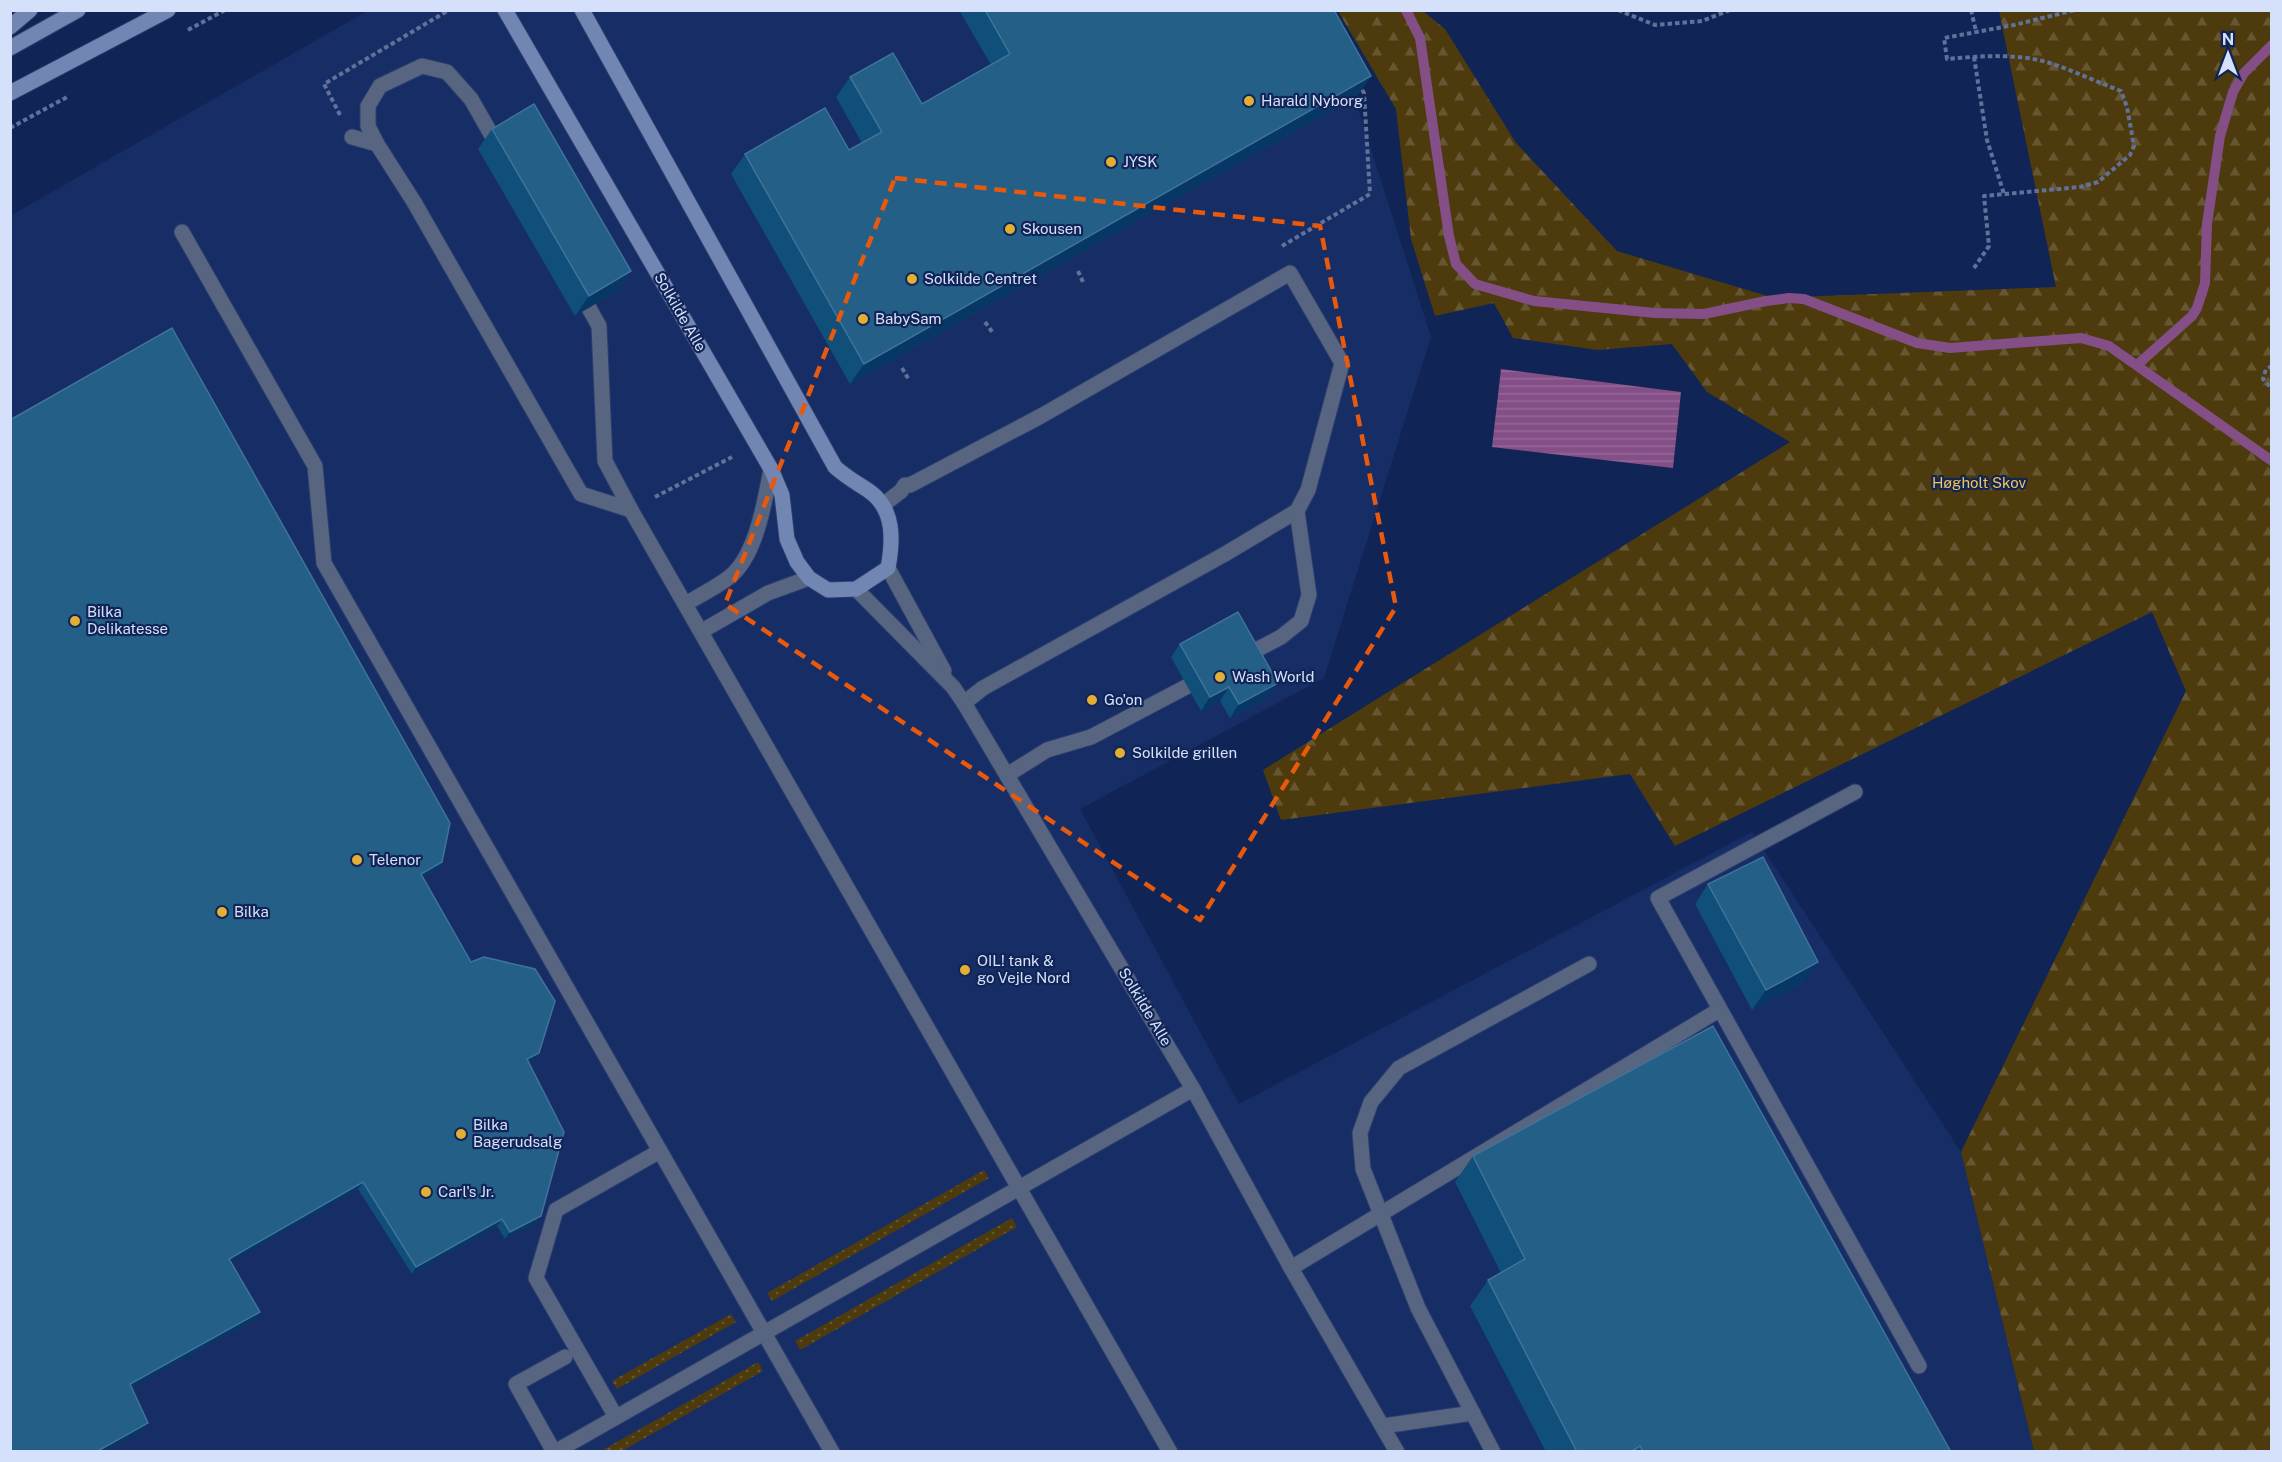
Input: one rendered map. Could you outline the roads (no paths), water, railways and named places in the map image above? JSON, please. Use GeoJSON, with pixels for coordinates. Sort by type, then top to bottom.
{"type":"FeatureCollection","features":[{"type":"Feature","properties":{"kind":"street"},"geometry":{"type":"LineString","coordinates":[[10,27],[30,10]]}},
{"type":"Feature","properties":{"kind":"street"},"geometry":{"type":"LineString","coordinates":[[10,48],[78,10]]}},
{"type":"Feature","properties":{"kind":"street"},"geometry":{"type":"LineString","coordinates":[[10,93],[168,10]]}},
{"type":"Feature","properties":{"kind":"street","name":"Solkilde Alle"},"geometry":{"type":"LineString","coordinates":[[505,10],[771,469],[783,495],[788,539],[797,562],[809,578]]}},
{"type":"Feature","properties":{"kind":"street"},"geometry":{"type":"LineString","coordinates":[[582,10],[835,467],[850,481],[870,492],[883,505],[892,528],[892,549],[888,568],[953,687]]}},
{"type":"Feature","properties":{"kind":"street"},"geometry":{"type":"LineString","coordinates":[[506,161],[471,99],[447,72],[422,66],[380,86],[368,106],[369,126],[377,144],[414,202],[581,494],[631,510]]}},
{"type":"Feature","properties":{"kind":"street"},"geometry":{"type":"LineString","coordinates":[[352,137],[377,144]]}},
{"type":"Feature","properties":{"kind":"street"},"geometry":{"type":"LineString","coordinates":[[182,232],[315,466],[324,563],[832,1452]]}},
{"type":"Feature","properties":{"kind":"street"},"geometry":{"type":"LineString","coordinates":[[883,505],[902,491],[905,485],[919,480],[1041,416],[1290,273],[1342,363],[1308,490],[1297,511],[1225,554],[983,688],[964,703]]}},
{"type":"Feature","properties":{"kind":"street"},"geometry":{"type":"LineString","coordinates":[[570,274],[599,326],[605,461],[1170,1452]]}},
{"type":"Feature","properties":{"kind":"street"},"geometry":{"type":"LineString","coordinates":[[686,604],[734,573],[750,548],[760,520],[771,469]]}},
{"type":"Feature","properties":{"kind":"street"},"geometry":{"type":"LineString","coordinates":[[1007,775],[1047,750],[1091,737],[1223,668],[1281,637],[1301,621],[1309,595],[1297,511]]}},
{"type":"Feature","properties":{"kind":"street"},"geometry":{"type":"LineString","coordinates":[[702,632],[768,593],[809,578],[828,590],[856,589],[888,568]]}},
{"type":"Feature","properties":{"kind":"street","name":"Solkilde Alle"},"geometry":{"type":"LineString","coordinates":[[856,589],[953,687],[964,703],[1193,1089],[1397,1452]]}},
{"type":"Feature","properties":{"kind":"street"},"geometry":{"type":"LineString","coordinates":[[1855,792],[1658,898],[1919,1366]]}},
{"type":"Feature","properties":{"kind":"street"},"geometry":{"type":"LineString","coordinates":[[1493,1452],[1418,1308],[1363,1169],[1360,1133],[1371,1102],[1399,1068],[1589,964]]}},
{"type":"Feature","properties":{"kind":"street"},"geometry":{"type":"LineString","coordinates":[[1292,1268],[1719,1010]]}},
{"type":"Feature","properties":{"kind":"street"},"geometry":{"type":"LineString","coordinates":[[565,1357],[516,1384],[555,1452],[1193,1089]]}},
{"type":"Feature","properties":{"kind":"street"},"geometry":{"type":"LineString","coordinates":[[616,1417],[537,1278],[556,1210],[660,1150]]}},
{"type":"Feature","properties":{"kind":"street"},"geometry":{"type":"LineString","coordinates":[[1383,1426],[1473,1413]]}},
{"type":"Feature","properties":{"kind":"waterway"},"geometry":{"type":"LineString","coordinates":[[1406,10],[1420,38],[1449,236],[1456,264],[1475,284],[1534,301],[1655,313],[1704,314],[1766,301],[1804,299],[1917,343],[1950,348],[2081,338],[2109,346],[2272,461]]}},
{"type":"Feature","properties":{"kind":"waterway"},"geometry":{"type":"LineString","coordinates":[[2137,365],[2192,316],[2197,308],[2205,283],[2207,224],[2220,136],[2233,92],[2244,73],[2272,45]]}},
{"type":"Feature","properties":{"kind":"place","name":"Harald Nyborg"},"geometry":{"type":"Point","coordinates":[1249,101]}},
{"type":"Feature","properties":{"kind":"place","name":"JYSK"},"geometry":{"type":"Point","coordinates":[1111,162]}},
{"type":"Feature","properties":{"kind":"place","name":"Skousen"},"geometry":{"type":"Point","coordinates":[1010,229]}},
{"type":"Feature","properties":{"kind":"place","name":"Solkilde Centret"},"geometry":{"type":"Point","coordinates":[912,279]}},
{"type":"Feature","properties":{"kind":"place","name":"BabySam"},"geometry":{"type":"Point","coordinates":[863,319]}},
{"type":"Feature","properties":{"kind":"place","name":"Bilka Delikatesse"},"geometry":{"type":"Point","coordinates":[75,621]}},
{"type":"Feature","properties":{"kind":"place","name":"Wash World"},"geometry":{"type":"Point","coordinates":[1220,677]}},
{"type":"Feature","properties":{"kind":"place","name":"Go'on"},"geometry":{"type":"Point","coordinates":[1092,700]}},
{"type":"Feature","properties":{"kind":"place","name":"Solkilde grillen"},"geometry":{"type":"Point","coordinates":[1120,753]}},
{"type":"Feature","properties":{"kind":"place","name":"Telenor"},"geometry":{"type":"Point","coordinates":[357,860]}},
{"type":"Feature","properties":{"kind":"place","name":"Bilka"},"geometry":{"type":"Point","coordinates":[222,912]}},
{"type":"Feature","properties":{"kind":"place","name":"OIL! tank & go Vejle Nord"},"geometry":{"type":"Point","coordinates":[965,970]}},
{"type":"Feature","properties":{"kind":"place","name":"Bilka Bagerudsalg"},"geometry":{"type":"Point","coordinates":[461,1134]}},
{"type":"Feature","properties":{"kind":"place","name":"Carl's Jr."},"geometry":{"type":"Point","coordinates":[426,1192]}},
{"type":"Feature","properties":{"kind":"park label","name":"Høgholt Skov"},"geometry":{"type":"Point","coordinates":[1979,483]}}]}
